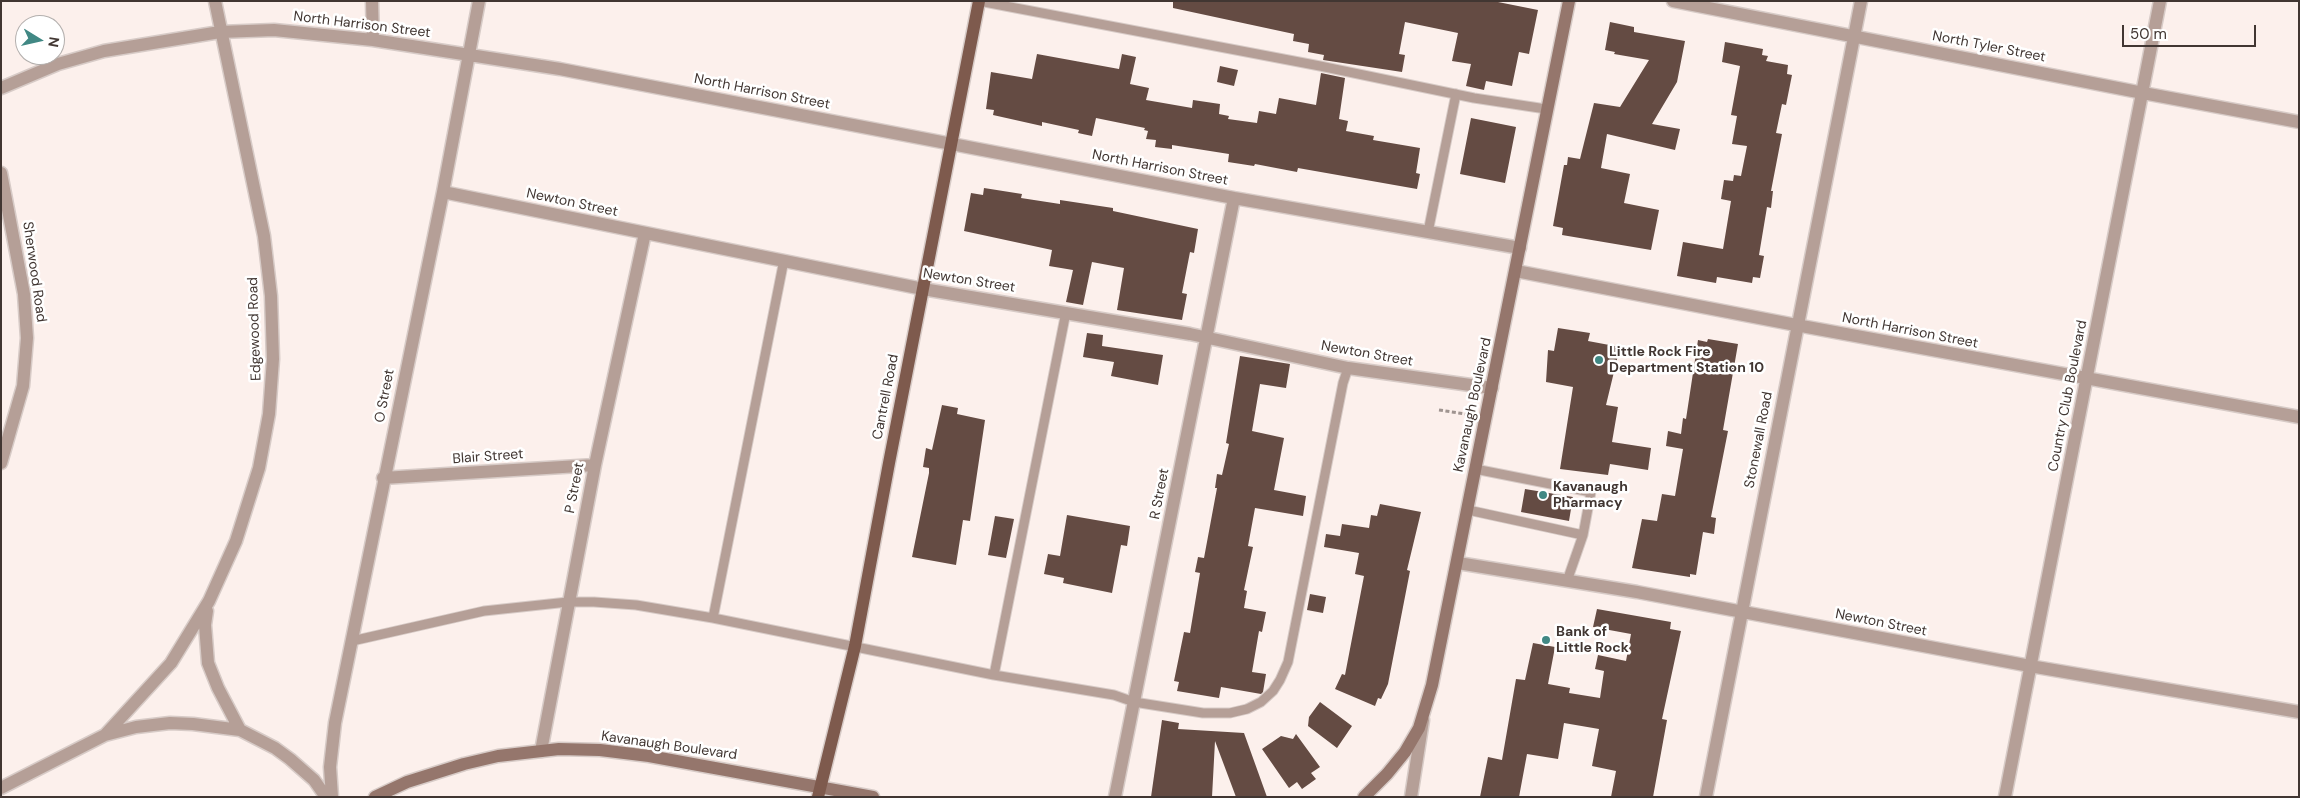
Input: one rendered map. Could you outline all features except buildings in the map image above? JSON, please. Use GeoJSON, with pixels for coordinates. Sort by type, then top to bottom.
{"type":"FeatureCollection","features":[{"type":"Feature","properties":{"kind":"main road","name":"Cantrell Road"},"geometry":{"type":"LineString","coordinates":[[819,791],[855,646],[979,1]]}},
{"type":"Feature","properties":{"kind":"street","name":"Edgewood Road"},"geometry":{"type":"LineString","coordinates":[[105,735],[171,663],[209,601],[236,541],[259,468],[269,414],[273,359],[271,296],[264,236],[214,1]]}},
{"type":"Feature","properties":{"kind":"street"},"geometry":{"type":"LineString","coordinates":[[372,1],[373,40]]}},
{"type":"Feature","properties":{"kind":"street","name":"O Street"},"geometry":{"type":"LineString","coordinates":[[332,797],[330,753],[383,478],[443,192],[479,1]]}},
{"type":"Feature","properties":{"kind":"street","name":"Kavanaugh Boulevard"},"geometry":{"type":"LineString","coordinates":[[1364,797],[1387,774],[1405,752],[1419,728],[1432,685],[1458,563],[1546,109],[1569,1]]}},
{"type":"Feature","properties":{"kind":"street","name":"North Tyler Street"},"geometry":{"type":"LineString","coordinates":[[1673,1],[2299,122]]}},
{"type":"Feature","properties":{"kind":"street","name":"Stonewall Road"},"geometry":{"type":"LineString","coordinates":[[1706,797],[1740,611],[1861,1]]}},
{"type":"Feature","properties":{"kind":"street","name":"Country Club Boulevard"},"geometry":{"type":"LineString","coordinates":[[2005,797],[2160,1]]}},
{"type":"Feature","properties":{"kind":"street","name":"North Harrison Street"},"geometry":{"type":"LineString","coordinates":[[1,88],[58,64],[104,51],[220,32],[274,30],[373,40],[560,69],[1234,198],[1520,248]]}},
{"type":"Feature","properties":{"kind":"street","name":"Sherwood Road"},"geometry":{"type":"LineString","coordinates":[[1,173],[24,294],[27,338],[23,386],[1,463]]}},
{"type":"Feature","properties":{"kind":"street","name":"Newton Street"},"geometry":{"type":"LineString","coordinates":[[443,192],[923,289],[1066,312],[1206,338],[1348,368],[1492,388]]}},
{"type":"Feature","properties":{"kind":"street","name":"R Street"},"geometry":{"type":"LineString","coordinates":[[1115,797],[1234,198]]}},
{"type":"Feature","properties":{"kind":"street","name":"P Street"},"geometry":{"type":"LineString","coordinates":[[541,751],[595,465],[645,233]]}},
{"type":"Feature","properties":{"kind":"street","name":"North Harrison Street"},"geometry":{"type":"LineString","coordinates":[[1516,271],[1796,325],[2299,417]]}},
{"type":"Feature","properties":{"kind":"street","name":"Blair Street"},"geometry":{"type":"LineString","coordinates":[[383,478],[595,465]]}},
{"type":"Feature","properties":{"kind":"street","name":"Newton Street"},"geometry":{"type":"LineString","coordinates":[[1458,563],[1740,611],[2030,666],[2299,712]]}},
{"type":"Feature","properties":{"kind":"street"},"geometry":{"type":"LineString","coordinates":[[209,601],[205,625],[208,663],[218,688],[240,730]]}},
{"type":"Feature","properties":{"kind":"street"},"geometry":{"type":"LineString","coordinates":[[1410,797],[1424,714]]}},
{"type":"Feature","properties":{"kind":"street"},"geometry":{"type":"LineString","coordinates":[[1,788],[105,735],[136,727],[170,723],[240,730],[290,758],[314,780],[326,797]]}},
{"type":"Feature","properties":{"kind":"street","name":"Kavanaugh Boulevard"},"geometry":{"type":"LineString","coordinates":[[375,797],[408,782],[464,764],[498,756],[541,751],[600,750],[649,756],[819,791],[874,797]]}},
{"type":"Feature","properties":{"kind":"lane"},"geometry":{"type":"LineString","coordinates":[[979,1],[1456,94],[1546,109]]}},
{"type":"Feature","properties":{"kind":"lane"},"geometry":{"type":"LineString","coordinates":[[1428,232],[1456,94]]}},
{"type":"Feature","properties":{"kind":"lane"},"geometry":{"type":"LineString","coordinates":[[713,618],[784,260]]}},
{"type":"Feature","properties":{"kind":"lane"},"geometry":{"type":"LineString","coordinates":[[994,675],[1066,312]]}},
{"type":"Feature","properties":{"kind":"lane"},"geometry":{"type":"LineString","coordinates":[[352,641],[484,611],[568,602],[636,605],[713,618],[994,675],[1114,695],[1134,702],[1203,713],[1230,714],[1247,710],[1261,702],[1280,680],[1288,662],[1343,382],[1348,368]]}},
{"type":"Feature","properties":{"kind":"lane"},"geometry":{"type":"LineString","coordinates":[[1475,470],[1591,492],[1583,535],[1567,581]]}},
{"type":"Feature","properties":{"kind":"lane"},"geometry":{"type":"LineString","coordinates":[[1468,510],[1583,535]]}},
{"type":"Feature","properties":{"kind":"path"},"geometry":{"type":"LineString","coordinates":[[1439,410],[1485,418]]}},
{"type":"Feature","properties":{"kind":"place","name":"Little Rock Fire Department Station 10"},"geometry":{"type":"Point","coordinates":[1599,360]}},
{"type":"Feature","properties":{"kind":"place","name":"Kavanaugh Pharmacy"},"geometry":{"type":"Point","coordinates":[1543,495]}},
{"type":"Feature","properties":{"kind":"place","name":"Bank of Little Rock"},"geometry":{"type":"Point","coordinates":[1546,640]}}]}
